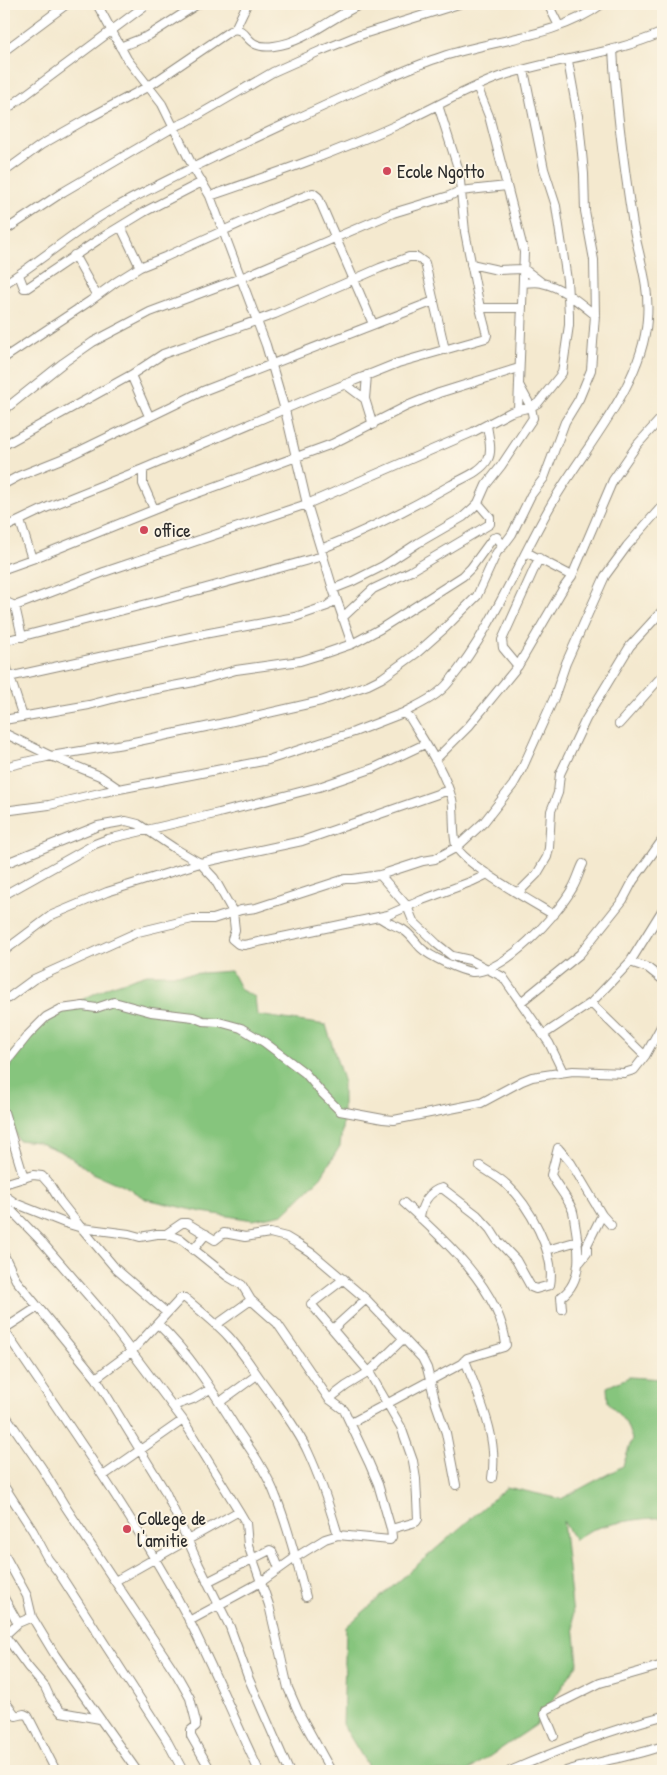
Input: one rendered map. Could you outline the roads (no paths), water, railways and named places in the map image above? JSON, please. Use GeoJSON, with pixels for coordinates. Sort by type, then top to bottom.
{"type":"FeatureCollection","features":[{"type":"Feature","properties":{"kind":"street"},"geometry":{"type":"LineString","coordinates":[[4,51],[67,4]]}},
{"type":"Feature","properties":{"kind":"street"},"geometry":{"type":"LineString","coordinates":[[97,4],[127,59],[162,104],[193,167],[210,196],[258,321],[272,365],[297,456],[307,504],[342,618],[352,644]]}},
{"type":"Feature","properties":{"kind":"street"},"geometry":{"type":"LineString","coordinates":[[4,111],[147,4]]}},
{"type":"Feature","properties":{"kind":"street"},"geometry":{"type":"LineString","coordinates":[[120,47],[148,36],[198,4]]}},
{"type":"Feature","properties":{"kind":"street"},"geometry":{"type":"LineString","coordinates":[[4,172],[42,145],[149,86],[235,29],[247,4]]}},
{"type":"Feature","properties":{"kind":"street"},"geometry":{"type":"LineString","coordinates":[[235,29],[244,32],[254,44],[263,46],[285,44],[296,41],[351,8],[362,4]]}},
{"type":"Feature","properties":{"kind":"street"},"geometry":{"type":"LineString","coordinates":[[4,232],[63,192],[273,72],[379,28],[460,4]]}},
{"type":"Feature","properties":{"kind":"street"},"geometry":{"type":"LineString","coordinates":[[548,4],[559,26]]}},
{"type":"Feature","properties":{"kind":"street"},"geometry":{"type":"LineString","coordinates":[[4,284],[110,210],[193,167],[336,100],[442,56],[559,26],[580,17],[602,4]]}},
{"type":"Feature","properties":{"kind":"street"},"geometry":{"type":"LineString","coordinates":[[210,196],[312,161],[400,124],[477,86],[500,77],[614,49],[646,40],[663,32]]}},
{"type":"Feature","properties":{"kind":"street"},"geometry":{"type":"LineString","coordinates":[[4,811],[48,805],[281,757],[403,713],[426,702],[448,683],[481,637],[551,504],[615,405],[642,350],[648,318],[647,286],[634,228],[623,161],[615,94],[614,49]]}},
{"type":"Feature","properties":{"kind":"street"},"geometry":{"type":"LineString","coordinates":[[4,767],[51,756],[130,743],[331,698],[378,681],[418,652],[476,597],[497,552],[512,534],[531,495],[544,478],[565,422],[587,382],[591,370],[595,315],[594,260],[585,211],[582,146],[568,61]]}},
{"type":"Feature","properties":{"kind":"street"},"geometry":{"type":"LineString","coordinates":[[15,606],[104,572],[307,504],[518,410],[538,403],[562,373],[569,325],[568,296],[556,206],[544,168],[524,70]]}},
{"type":"Feature","properties":{"kind":"street"},"geometry":{"type":"LineString","coordinates":[[477,86],[489,116],[522,240],[524,269],[518,410]]}},
{"type":"Feature","properties":{"kind":"street"},"geometry":{"type":"LineString","coordinates":[[4,528],[48,507],[367,375],[407,360],[486,338],[487,335],[465,232],[460,190],[460,171],[438,105]]}},
{"type":"Feature","properties":{"kind":"street"},"geometry":{"type":"LineString","coordinates":[[19,275],[22,286],[27,288],[74,255],[144,212],[202,182]]}},
{"type":"Feature","properties":{"kind":"street"},"geometry":{"type":"LineString","coordinates":[[4,410],[63,363],[93,342],[150,312],[242,278],[379,218],[449,196],[460,190],[507,186]]}},
{"type":"Feature","properties":{"kind":"street"},"geometry":{"type":"LineString","coordinates":[[4,357],[140,267],[224,232],[269,210],[315,193],[318,195],[373,324]]}},
{"type":"Feature","properties":{"kind":"street"},"geometry":{"type":"LineString","coordinates":[[121,227],[140,267]]}},
{"type":"Feature","properties":{"kind":"street"},"geometry":{"type":"LineString","coordinates":[[74,255],[97,296]]}},
{"type":"Feature","properties":{"kind":"street"},"geometry":{"type":"LineString","coordinates":[[4,445],[131,375],[171,350],[258,321],[409,257],[417,257],[426,263],[445,350]]}},
{"type":"Feature","properties":{"kind":"street"},"geometry":{"type":"LineString","coordinates":[[471,264],[498,270],[524,269],[541,282],[568,296],[595,315]]}},
{"type":"Feature","properties":{"kind":"street"},"geometry":{"type":"LineString","coordinates":[[523,283],[541,282]]}},
{"type":"Feature","properties":{"kind":"street"},"geometry":{"type":"LineString","coordinates":[[4,484],[69,456],[202,391],[434,301]]}},
{"type":"Feature","properties":{"kind":"street"},"geometry":{"type":"LineString","coordinates":[[480,308],[522,308]]}},
{"type":"Feature","properties":{"kind":"street"},"geometry":{"type":"LineString","coordinates":[[4,569],[32,560],[154,509],[332,444],[407,406],[439,393],[519,368]]}},
{"type":"Feature","properties":{"kind":"street"},"geometry":{"type":"LineString","coordinates":[[131,375],[149,416]]}},
{"type":"Feature","properties":{"kind":"street"},"geometry":{"type":"LineString","coordinates":[[367,375],[365,399],[373,424]]}},
{"type":"Feature","properties":{"kind":"street"},"geometry":{"type":"LineString","coordinates":[[345,384],[365,399]]}},
{"type":"Feature","properties":{"kind":"street"},"geometry":{"type":"LineString","coordinates":[[333,589],[383,566],[418,542],[463,517],[478,503],[487,483],[501,466],[532,419],[531,406],[519,384]]}},
{"type":"Feature","properties":{"kind":"street"},"geometry":{"type":"LineString","coordinates":[[435,760],[479,716],[518,666],[572,576],[613,480],[637,445],[663,416]]}},
{"type":"Feature","properties":{"kind":"street"},"geometry":{"type":"LineString","coordinates":[[4,641],[322,553],[476,471],[489,457],[490,445],[486,425]]}},
{"type":"Feature","properties":{"kind":"street"},"geometry":{"type":"LineString","coordinates":[[143,469],[143,484],[154,509]]}},
{"type":"Feature","properties":{"kind":"street"},"geometry":{"type":"LineString","coordinates":[[342,618],[373,589],[411,571],[490,524],[490,517],[478,503]]}},
{"type":"Feature","properties":{"kind":"street"},"geometry":{"type":"LineString","coordinates":[[4,1001],[43,974],[134,933],[192,919],[212,918],[264,906],[345,879],[380,875],[435,859],[457,847],[484,822],[513,785],[554,698],[566,664],[606,576],[627,546],[663,505]]}},
{"type":"Feature","properties":{"kind":"street"},"geometry":{"type":"LineString","coordinates":[[20,520],[32,560]]}},
{"type":"Feature","properties":{"kind":"street"},"geometry":{"type":"LineString","coordinates":[[4,720],[71,709],[131,694],[194,682],[236,670],[300,661],[352,644],[380,630],[463,576],[493,538],[497,537],[503,546]]}},
{"type":"Feature","properties":{"kind":"street"},"geometry":{"type":"LineString","coordinates":[[526,552],[572,576]]}},
{"type":"Feature","properties":{"kind":"street"},"geometry":{"type":"LineString","coordinates":[[518,666],[503,648],[502,640],[540,558]]}},
{"type":"Feature","properties":{"kind":"street"},"geometry":{"type":"LineString","coordinates":[[6,678],[204,634],[296,616],[327,606],[336,599]]}},
{"type":"Feature","properties":{"kind":"street"},"geometry":{"type":"LineString","coordinates":[[4,600],[15,606],[22,637]]}},
{"type":"Feature","properties":{"kind":"street"},"geometry":{"type":"LineString","coordinates":[[516,892],[521,890],[537,874],[547,857],[550,848],[551,812],[558,793],[560,774],[586,720],[630,646],[663,610]]}},
{"type":"Feature","properties":{"kind":"street"},"geometry":{"type":"LineString","coordinates":[[4,660],[6,678],[22,717]]}},
{"type":"Feature","properties":{"kind":"street"},"geometry":{"type":"LineString","coordinates":[[619,724],[663,675]]}},
{"type":"Feature","properties":{"kind":"street"},"geometry":{"type":"LineString","coordinates":[[403,713],[410,718],[426,744],[449,790],[453,805],[457,847],[464,856],[488,874],[554,915]]}},
{"type":"Feature","properties":{"kind":"street"},"geometry":{"type":"LineString","coordinates":[[4,733],[51,756],[100,776],[119,789]]}},
{"type":"Feature","properties":{"kind":"street"},"geometry":{"type":"LineString","coordinates":[[4,895],[97,843],[319,787],[374,768],[426,744]]}},
{"type":"Feature","properties":{"kind":"street"},"geometry":{"type":"LineString","coordinates":[[4,951],[57,913],[127,885],[200,863],[302,841],[449,790]]}},
{"type":"Feature","properties":{"kind":"street"},"geometry":{"type":"LineString","coordinates":[[4,864],[98,826],[126,821],[138,824],[200,863],[214,878],[233,912],[235,930],[232,939],[238,944],[244,945],[394,913],[488,874]]}},
{"type":"Feature","properties":{"kind":"street"},"geometry":{"type":"LineString","coordinates":[[521,1002],[580,954],[623,900],[633,881],[663,839]]}},
{"type":"Feature","properties":{"kind":"street"},"geometry":{"type":"LineString","coordinates":[[379,917],[392,926],[406,931],[421,948],[436,959],[471,972],[485,969],[500,963],[523,946],[554,915],[573,887],[583,864]]}},
{"type":"Feature","properties":{"kind":"street"},"geometry":{"type":"LineString","coordinates":[[380,875],[407,906],[413,921],[449,954],[456,958],[470,960],[503,977],[549,1043],[563,1072]]}},
{"type":"Feature","properties":{"kind":"street"},"geometry":{"type":"LineString","coordinates":[[543,1035],[591,1003],[630,962],[662,914]]}},
{"type":"Feature","properties":{"kind":"street"},"geometry":{"type":"LineString","coordinates":[[630,962],[648,968],[663,980]]}},
{"type":"Feature","properties":{"kind":"street"},"geometry":{"type":"LineString","coordinates":[[4,1074],[8,1060],[28,1035],[46,1017],[61,1009],[83,1006],[96,1008],[112,1002],[151,1012],[193,1017],[203,1021],[219,1022],[240,1028],[264,1042],[306,1073],[320,1092],[340,1111],[394,1120],[481,1104],[526,1079],[573,1071],[624,1073],[634,1070],[645,1056],[663,1023]]}},
{"type":"Feature","properties":{"kind":"street"},"geometry":{"type":"LineString","coordinates":[[591,1003],[645,1056]]}},
{"type":"Feature","properties":{"kind":"street"},"geometry":{"type":"LineString","coordinates":[[4,1112],[24,1178]]}},
{"type":"Feature","properties":{"kind":"street"},"geometry":{"type":"LineString","coordinates":[[580,1262],[572,1209],[551,1175],[558,1148],[571,1163],[610,1225]]}},
{"type":"Feature","properties":{"kind":"street"},"geometry":{"type":"LineString","coordinates":[[420,1218],[424,1202],[435,1190],[442,1188],[477,1214],[497,1240],[516,1260],[531,1287],[550,1286],[551,1275],[547,1250],[534,1220],[505,1182],[480,1166]]}},
{"type":"Feature","properties":{"kind":"street"},"geometry":{"type":"LineString","coordinates":[[4,1184],[39,1174],[43,1177],[116,1269],[167,1313]]}},
{"type":"Feature","properties":{"kind":"street"},"geometry":{"type":"LineString","coordinates":[[4,1195],[12,1202],[82,1228],[140,1237],[166,1234],[182,1240],[227,1276],[242,1285],[251,1300],[277,1323],[329,1399],[344,1410],[378,1484],[391,1529],[392,1537],[390,1540],[338,1535],[324,1539],[296,1556],[261,1582],[189,1620]]}},
{"type":"Feature","properties":{"kind":"street"},"geometry":{"type":"LineString","coordinates":[[4,1203],[41,1241],[98,1307],[173,1406],[246,1523],[246,1536],[252,1559],[269,1605],[288,1688],[298,1711],[332,1771]]}},
{"type":"Feature","properties":{"kind":"street"},"geometry":{"type":"LineString","coordinates":[[351,1424],[472,1356],[506,1346],[497,1309],[482,1286],[448,1246],[404,1203]]}},
{"type":"Feature","properties":{"kind":"street"},"geometry":{"type":"LineString","coordinates":[[562,1309],[561,1297],[566,1293],[580,1262],[587,1253],[587,1245],[602,1215]]}},
{"type":"Feature","properties":{"kind":"street"},"geometry":{"type":"LineString","coordinates":[[166,1234],[182,1223],[187,1223],[215,1240],[224,1233],[245,1237],[270,1233],[286,1237],[313,1254],[344,1279],[366,1299],[422,1358],[449,1442],[456,1485]]}},
{"type":"Feature","properties":{"kind":"street"},"geometry":{"type":"LineString","coordinates":[[193,1250],[206,1234]]}},
{"type":"Feature","properties":{"kind":"street"},"geometry":{"type":"LineString","coordinates":[[547,1250],[578,1241]]}},
{"type":"Feature","properties":{"kind":"street"},"geometry":{"type":"LineString","coordinates":[[4,1255],[16,1280],[96,1378],[165,1491],[230,1627],[248,1677],[289,1771]]}},
{"type":"Feature","properties":{"kind":"street"},"geometry":{"type":"LineString","coordinates":[[344,1279],[311,1304],[369,1372],[388,1403],[407,1441],[413,1461],[418,1494],[418,1520],[391,1529]]}},
{"type":"Feature","properties":{"kind":"street"},"geometry":{"type":"LineString","coordinates":[[96,1378],[131,1352],[182,1298],[227,1335],[286,1413],[307,1450],[325,1494],[338,1535]]}},
{"type":"Feature","properties":{"kind":"street"},"geometry":{"type":"LineString","coordinates":[[334,1329],[366,1299]]}},
{"type":"Feature","properties":{"kind":"street"},"geometry":{"type":"LineString","coordinates":[[216,1325],[251,1300]]}},
{"type":"Feature","properties":{"kind":"street"},"geometry":{"type":"LineString","coordinates":[[38,1307],[4,1330],[103,1476],[154,1559],[189,1620],[259,1771]]}},
{"type":"Feature","properties":{"kind":"street"},"geometry":{"type":"LineString","coordinates":[[158,1324],[184,1351],[256,1456],[277,1498],[296,1556],[306,1597]]}},
{"type":"Feature","properties":{"kind":"street"},"geometry":{"type":"LineString","coordinates":[[329,1399],[369,1372],[404,1338]]}},
{"type":"Feature","properties":{"kind":"street"},"geometry":{"type":"LineString","coordinates":[[465,1360],[488,1425],[494,1450],[492,1478]]}},
{"type":"Feature","properties":{"kind":"street"},"geometry":{"type":"LineString","coordinates":[[220,1402],[257,1375]]}},
{"type":"Feature","properties":{"kind":"street"},"geometry":{"type":"LineString","coordinates":[[173,1406],[193,1399],[210,1389]]}},
{"type":"Feature","properties":{"kind":"street"},"geometry":{"type":"LineString","coordinates":[[4,1414],[42,1468],[189,1695],[196,1722],[196,1726],[191,1730],[191,1736],[211,1771]]}},
{"type":"Feature","properties":{"kind":"street"},"geometry":{"type":"LineString","coordinates":[[103,1476],[183,1420]]}},
{"type":"Feature","properties":{"kind":"street"},"geometry":{"type":"LineString","coordinates":[[4,1486],[48,1559],[166,1739],[183,1771]]}},
{"type":"Feature","properties":{"kind":"street"},"geometry":{"type":"LineString","coordinates":[[115,1581],[239,1511]]}},
{"type":"Feature","properties":{"kind":"street"},"geometry":{"type":"LineString","coordinates":[[207,1582],[270,1550],[279,1568]]}},
{"type":"Feature","properties":{"kind":"street"},"geometry":{"type":"LineString","coordinates":[[4,1554],[27,1596],[32,1617],[55,1655],[137,1771]]}},
{"type":"Feature","properties":{"kind":"street"},"geometry":{"type":"LineString","coordinates":[[4,1598],[18,1623]]}},
{"type":"Feature","properties":{"kind":"street"},"geometry":{"type":"LineString","coordinates":[[32,1617],[18,1623],[9,1630],[6,1637],[61,1712],[100,1719]]}},
{"type":"Feature","properties":{"kind":"street"},"geometry":{"type":"LineString","coordinates":[[554,1736],[546,1716],[546,1710],[600,1683],[663,1665]]}},
{"type":"Feature","properties":{"kind":"street"},"geometry":{"type":"LineString","coordinates":[[4,1700],[16,1716],[24,1714],[28,1716],[56,1771]]}},
{"type":"Feature","properties":{"kind":"street"},"geometry":{"type":"LineString","coordinates":[[510,1771],[619,1728],[663,1716]]}},
{"type":"Feature","properties":{"kind":"street"},"geometry":{"type":"LineString","coordinates":[[566,1771],[663,1746]]}},
{"type":"Feature","properties":{"kind":"place","name":"Ecole Ngotto"},"geometry":{"type":"Point","coordinates":[387,171]}},
{"type":"Feature","properties":{"kind":"place","name":"office"},"geometry":{"type":"Point","coordinates":[144,530]}},
{"type":"Feature","properties":{"kind":"place","name":"College de l'amitie"},"geometry":{"type":"Point","coordinates":[127,1529]}}]}
